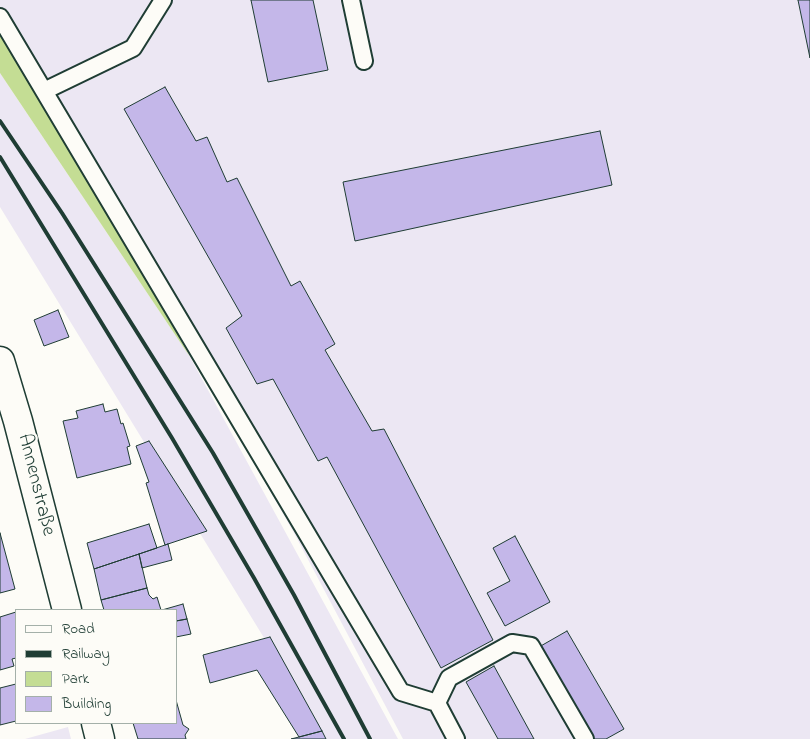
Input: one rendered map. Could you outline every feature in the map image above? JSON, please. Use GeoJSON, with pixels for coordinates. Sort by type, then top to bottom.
{"type":"FeatureCollection","features":[{"type":"Feature","properties":{"kind":"main road","name":"Annenstraße"},"geometry":{"type":"LineString","coordinates":[[0,361],[18,421],[67,609]]}},
{"type":"Feature","properties":{"kind":"main road"},"geometry":{"type":"LineString","coordinates":[[96,724],[100,739]]}},
{"type":"Feature","properties":{"kind":"lane"},"geometry":{"type":"LineString","coordinates":[[44,91],[132,48],[163,0]]}},
{"type":"Feature","properties":{"kind":"lane"},"geometry":{"type":"LineString","coordinates":[[351,0],[364,62]]}},
{"type":"Feature","properties":{"kind":"lane"},"geometry":{"type":"LineString","coordinates":[[0,17],[401,692],[437,703],[456,739]]}},
{"type":"Feature","properties":{"kind":"lane"},"geometry":{"type":"LineString","coordinates":[[437,703],[449,678],[512,643],[531,646],[585,739]]}},
{"type":"Feature","properties":{"kind":"shaded area"},"geometry":{"type":"Polygon","coordinates":[[[0,0],[810,0],[810,739],[403,739],[294,533],[82,161],[0,32],[0,0]]]}},
{"type":"Feature","properties":{"kind":"shaded area"},"geometry":{"type":"Polygon","coordinates":[[[0,73],[190,357],[398,739],[326,739],[0,207],[0,73]]]}},
{"type":"Feature","properties":{"kind":"shaded area"},"geometry":{"type":"Polygon","coordinates":[[[68,727],[71,739],[25,739],[68,727]]]}},
{"type":"Feature","properties":{"kind":"green space"},"geometry":{"type":"Polygon","coordinates":[[[0,32],[82,161],[190,357],[0,73],[0,32]]]}},
{"type":"Feature","properties":{"kind":"building"},"geometry":{"type":"Polygon","coordinates":[[[251,0],[313,0],[328,70],[268,82],[251,0]]]}},
{"type":"Feature","properties":{"kind":"building"},"geometry":{"type":"Polygon","coordinates":[[[798,0],[810,0],[810,58],[798,0]]]}},
{"type":"Feature","properties":{"kind":"building"},"geometry":{"type":"Polygon","coordinates":[[[165,87],[196,141],[207,137],[227,182],[237,178],[291,286],[300,281],[335,344],[325,350],[372,431],[384,429],[493,640],[441,668],[327,457],[318,461],[273,379],[257,384],[226,328],[242,316],[124,109],[165,87]]]}},
{"type":"Feature","properties":{"kind":"building"},"geometry":{"type":"Polygon","coordinates":[[[600,131],[612,185],[355,241],[343,182],[600,131]]]}},
{"type":"Feature","properties":{"kind":"building"},"geometry":{"type":"Polygon","coordinates":[[[58,310],[69,337],[44,346],[34,320],[58,310]]]}},
{"type":"Feature","properties":{"kind":"building"},"geometry":{"type":"Polygon","coordinates":[[[103,404],[105,412],[117,409],[130,446],[127,447],[131,464],[77,478],[63,421],[78,418],[76,411],[103,404]]]}},
{"type":"Feature","properties":{"kind":"building"},"geometry":{"type":"Polygon","coordinates":[[[149,441],[207,531],[165,545],[146,483],[149,482],[136,446],[149,441]]]}},
{"type":"Feature","properties":{"kind":"building"},"geometry":{"type":"Polygon","coordinates":[[[149,524],[157,548],[94,569],[87,543],[149,524]]]}},
{"type":"Feature","properties":{"kind":"building"},"geometry":{"type":"Polygon","coordinates":[[[0,533],[15,589],[0,593],[0,533]]]}},
{"type":"Feature","properties":{"kind":"building"},"geometry":{"type":"Polygon","coordinates":[[[515,536],[550,602],[505,626],[487,593],[510,581],[493,548],[515,536]]]}},
{"type":"Feature","properties":{"kind":"building"},"geometry":{"type":"Polygon","coordinates":[[[168,544],[172,560],[142,568],[139,554],[168,544]]]}},
{"type":"Feature","properties":{"kind":"building"},"geometry":{"type":"Polygon","coordinates":[[[139,554],[147,588],[101,600],[94,569],[139,554]]]}},
{"type":"Feature","properties":{"kind":"building"},"geometry":{"type":"Polygon","coordinates":[[[147,588],[149,595],[153,599],[157,597],[161,609],[104,609],[101,600],[147,588]]]}},
{"type":"Feature","properties":{"kind":"building"},"geometry":{"type":"Polygon","coordinates":[[[183,604],[187,619],[178,621],[178,609],[166,609],[183,604]]]}},
{"type":"Feature","properties":{"kind":"building"},"geometry":{"type":"Polygon","coordinates":[[[15,612],[15,658],[12,659],[14,666],[0,670],[0,617],[15,612]]]}},
{"type":"Feature","properties":{"kind":"building"},"geometry":{"type":"Polygon","coordinates":[[[187,619],[191,634],[178,637],[178,621],[187,619]]]}},
{"type":"Feature","properties":{"kind":"building"},"geometry":{"type":"Polygon","coordinates":[[[567,631],[624,729],[606,739],[591,739],[539,647],[567,631]]]}},
{"type":"Feature","properties":{"kind":"building"},"geometry":{"type":"Polygon","coordinates":[[[270,637],[322,731],[299,737],[257,670],[210,683],[203,655],[270,637]]]}},
{"type":"Feature","properties":{"kind":"building"},"geometry":{"type":"Polygon","coordinates":[[[494,666],[534,739],[498,739],[466,682],[494,666]]]}},
{"type":"Feature","properties":{"kind":"building"},"geometry":{"type":"Polygon","coordinates":[[[15,684],[15,721],[0,725],[0,688],[15,684]]]}},
{"type":"Feature","properties":{"kind":"building"},"geometry":{"type":"Polygon","coordinates":[[[178,707],[183,725],[189,729],[185,735],[186,739],[138,739],[133,724],[178,724],[178,707]]]}},
{"type":"Feature","properties":{"kind":"building"},"geometry":{"type":"Polygon","coordinates":[[[322,731],[326,739],[291,739],[299,737],[322,731]]]}},
{"type":"Feature","properties":{"kind":"railway"},"geometry":{"type":"LineString","coordinates":[[0,121],[62,213],[213,453],[294,595],[370,739]]}},
{"type":"Feature","properties":{"kind":"railway"},"geometry":{"type":"LineString","coordinates":[[0,157],[172,438],[254,578],[344,739]]}}]}
